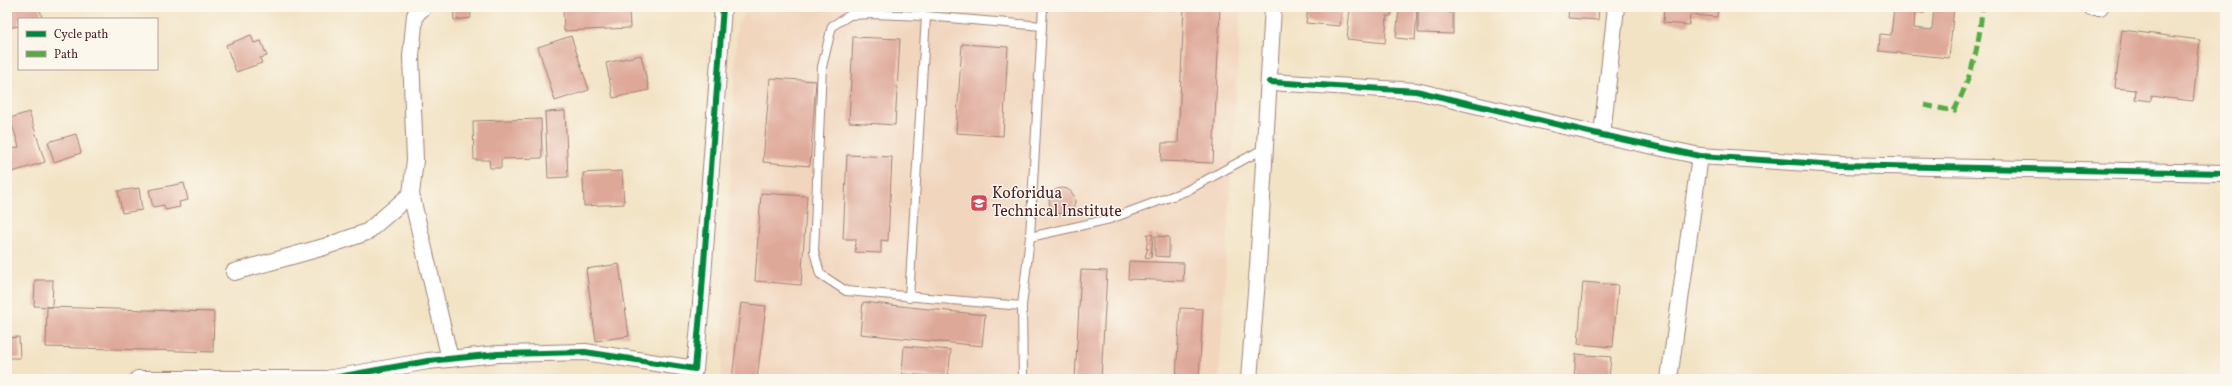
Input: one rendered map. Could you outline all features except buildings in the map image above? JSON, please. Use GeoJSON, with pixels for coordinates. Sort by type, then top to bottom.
{"type":"FeatureCollection","features":[{"type":"Feature","properties":{"kind":"street"},"geometry":{"type":"LineString","coordinates":[[424,7],[415,15],[411,56],[414,160],[411,194],[450,359]]}},
{"type":"Feature","properties":{"kind":"street"},"geometry":{"type":"LineString","coordinates":[[138,379],[327,379],[404,372],[450,359],[498,354],[585,352],[695,374],[723,7]]}},
{"type":"Feature","properties":{"kind":"street"},"geometry":{"type":"LineString","coordinates":[[1249,379],[1254,342],[1270,82],[1273,7]]}},
{"type":"Feature","properties":{"kind":"street"},"geometry":{"type":"LineString","coordinates":[[1602,135],[1616,7]]}},
{"type":"Feature","properties":{"kind":"street"},"geometry":{"type":"LineString","coordinates":[[2091,7],[2100,7]]}},
{"type":"Feature","properties":{"kind":"street"},"geometry":{"type":"LineString","coordinates":[[1270,82],[1416,91],[1602,135],[1700,156],[1838,165],[2225,173]]}},
{"type":"Feature","properties":{"kind":"street"},"geometry":{"type":"LineString","coordinates":[[1669,379],[1700,156]]}},
{"type":"Feature","properties":{"kind":"street"},"geometry":{"type":"LineString","coordinates":[[234,272],[324,247],[367,232],[411,194]]}},
{"type":"Feature","properties":{"kind":"lane"},"geometry":{"type":"LineString","coordinates":[[1023,379],[1022,306],[1030,237],[1043,7]]}},
{"type":"Feature","properties":{"kind":"lane"},"geometry":{"type":"LineString","coordinates":[[1022,306],[909,298],[846,291],[820,274],[814,251],[822,75],[832,26],[850,16],[873,14],[926,16],[1042,26]]}},
{"type":"Feature","properties":{"kind":"lane"},"geometry":{"type":"LineString","coordinates":[[909,298],[926,16]]}},
{"type":"Feature","properties":{"kind":"lane"},"geometry":{"type":"LineString","coordinates":[[1030,237],[1110,219],[1186,191],[1266,147]]}},
{"type":"Feature","properties":{"kind":"shaded area","name":"Koforidua Technical Institute"},"geometry":{"type":"Polygon","coordinates":[[[749,7],[1241,7],[1219,379],[721,379],[737,26],[749,7]]]}},
{"type":"Feature","properties":{"kind":"marked path"},"geometry":{"type":"LineString","coordinates":[[1924,105],[1954,111],[1974,61],[1982,7]]}},
{"type":"Feature","properties":{"kind":"cycle path"},"geometry":{"type":"LineString","coordinates":[[138,379],[327,379],[428,361],[498,354],[585,352],[695,369],[723,7]]}},
{"type":"Feature","properties":{"kind":"cycle path"},"geometry":{"type":"LineString","coordinates":[[1270,82],[1416,91],[1602,135],[1700,156],[1838,165],[2225,173]]}},
{"type":"Feature","properties":{"kind":"place","name":"Koforidua Technical Institute"},"geometry":{"type":"Point","coordinates":[979,203]}}]}
